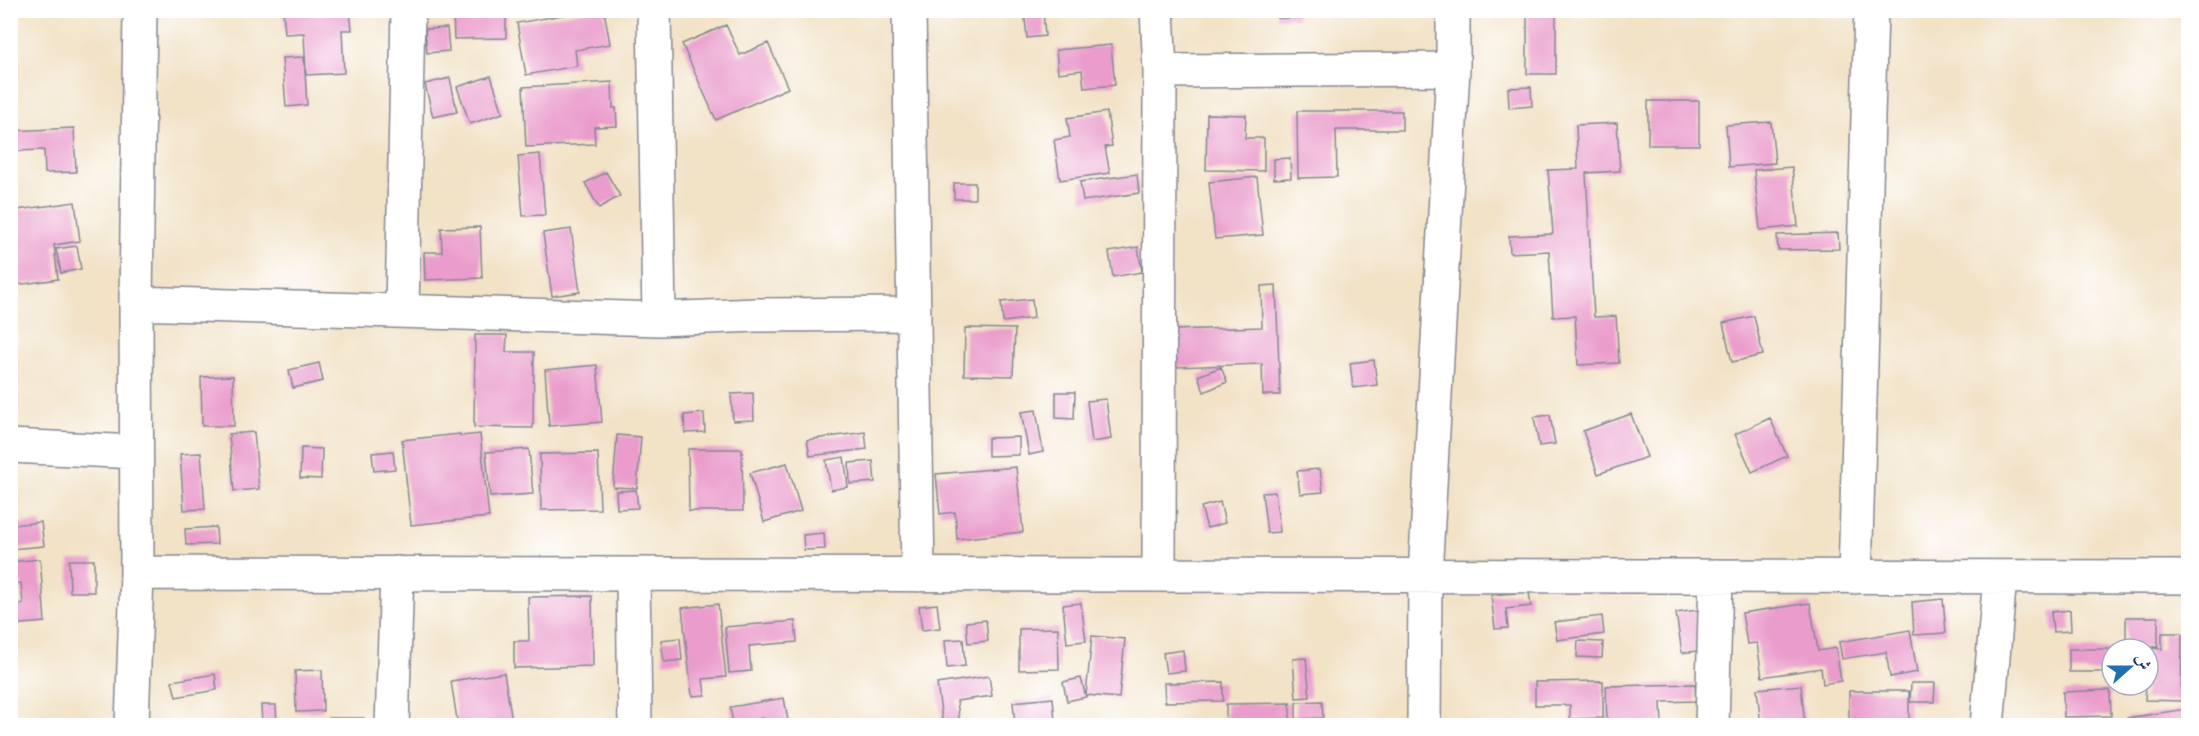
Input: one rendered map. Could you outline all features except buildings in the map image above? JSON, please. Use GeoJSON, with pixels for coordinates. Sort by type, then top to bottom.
{"type":"FeatureCollection","features":[{"type":"Feature","properties":{"kind":"street"},"geometry":{"type":"LineString","coordinates":[[132,726],[137,573],[136,303],[140,10]]}},
{"type":"Feature","properties":{"kind":"street"},"geometry":{"type":"LineString","coordinates":[[402,311],[408,10]]}},
{"type":"Feature","properties":{"kind":"street"},"geometry":{"type":"LineString","coordinates":[[654,10],[659,319]]}},
{"type":"Feature","properties":{"kind":"street"},"geometry":{"type":"LineString","coordinates":[[909,10],[918,575]]}},
{"type":"Feature","properties":{"kind":"street"},"geometry":{"type":"LineString","coordinates":[[1157,10],[1160,70],[1159,575]]}},
{"type":"Feature","properties":{"kind":"street"},"geometry":{"type":"LineString","coordinates":[[1424,726],[1425,576],[1453,69],[1453,10]]}},
{"type":"Feature","properties":{"kind":"street"},"geometry":{"type":"LineString","coordinates":[[1855,577],[1871,10]]}},
{"type":"Feature","properties":{"kind":"street"},"geometry":{"type":"LineString","coordinates":[[1160,70],[1453,69]]}},
{"type":"Feature","properties":{"kind":"street"},"geometry":{"type":"LineString","coordinates":[[136,303],[659,319],[756,315],[914,314]]}},
{"type":"Feature","properties":{"kind":"street"},"geometry":{"type":"LineString","coordinates":[[10,446],[136,452]]}},
{"type":"Feature","properties":{"kind":"street"},"geometry":{"type":"LineString","coordinates":[[137,573],[2188,577]]}},
{"type":"Feature","properties":{"kind":"street"},"geometry":{"type":"LineString","coordinates":[[392,726],[398,573]]}},
{"type":"Feature","properties":{"kind":"street"},"geometry":{"type":"LineString","coordinates":[[633,574],[635,726]]}},
{"type":"Feature","properties":{"kind":"street"},"geometry":{"type":"LineString","coordinates":[[1712,726],[1716,576]]}},
{"type":"Feature","properties":{"kind":"street"},"geometry":{"type":"LineString","coordinates":[[1987,726],[2000,577]]}}]}
